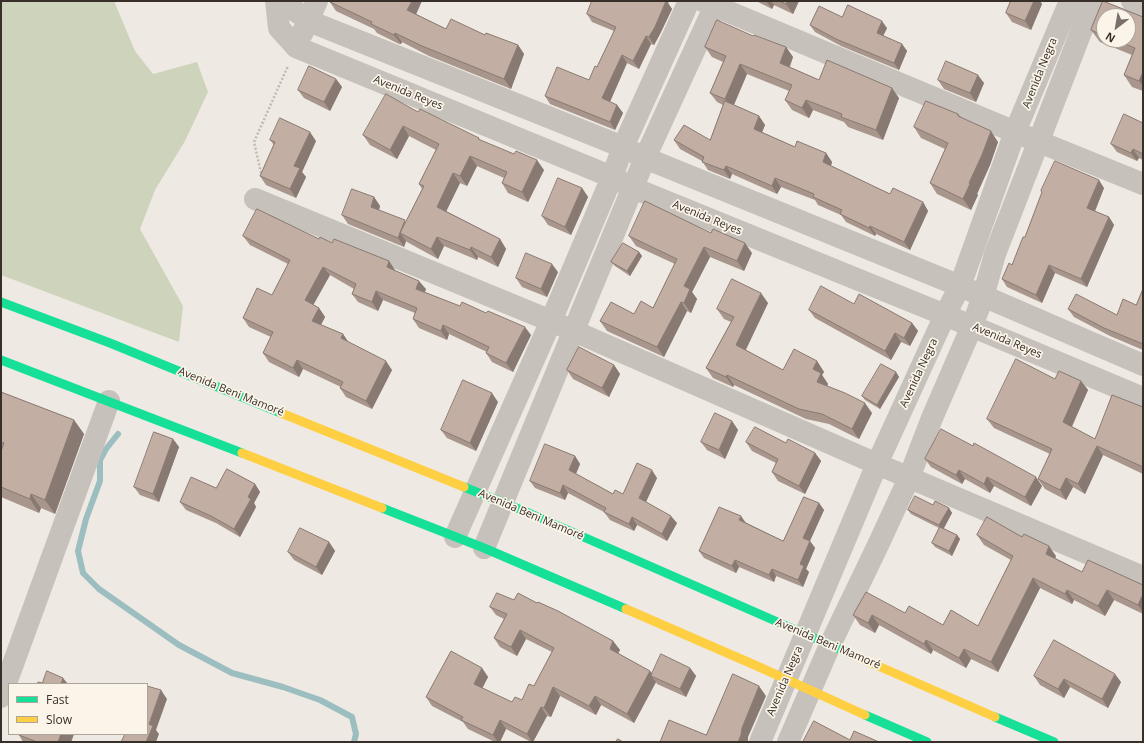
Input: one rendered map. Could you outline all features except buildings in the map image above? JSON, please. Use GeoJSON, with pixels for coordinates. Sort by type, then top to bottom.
{"type":"FeatureCollection","features":[{"type":"Feature","properties":{"kind":"street","name":"Avenida Reyes"},"geometry":{"type":"LineString","coordinates":[[276,1],[279,28],[296,47],[612,177],[633,188],[972,326],[1143,398]]}},
{"type":"Feature","properties":{"kind":"street"},"geometry":{"type":"LineString","coordinates":[[282,1],[313,11],[645,158],[960,286],[1143,365]]}},
{"type":"Feature","properties":{"kind":"street"},"geometry":{"type":"LineString","coordinates":[[455,537],[551,321],[612,177],[623,147],[689,1]]}},
{"type":"Feature","properties":{"kind":"street","name":"Avenida Negra"},"geometry":{"type":"LineString","coordinates":[[760,742],[877,464],[945,315],[960,286],[1016,132],[1070,1]]}},
{"type":"Feature","properties":{"kind":"street","name":"Avenida Negra"},"geometry":{"type":"LineString","coordinates":[[788,742],[830,645],[909,478],[932,418],[972,326],[983,297],[995,254],[1093,1]]}},
{"type":"Feature","properties":{"kind":"street"},"geometry":{"type":"LineString","coordinates":[[1132,1],[1143,6]]}},
{"type":"Feature","properties":{"kind":"street"},"geometry":{"type":"LineString","coordinates":[[484,548],[645,158],[712,3],[1016,132],[1143,184]]}},
{"type":"Feature","properties":{"kind":"street"},"geometry":{"type":"LineString","coordinates":[[296,47],[313,11]]}},
{"type":"Feature","properties":{"kind":"street"},"geometry":{"type":"LineString","coordinates":[[262,202],[551,321],[909,478],[1143,578]]}},
{"type":"Feature","properties":{"kind":"street","name":"Avenida Beni Mamoré"},"geometry":{"type":"LineString","coordinates":[[1,302],[110,343],[502,502],[1054,742]]}},
{"type":"Feature","properties":{"kind":"street"},"geometry":{"type":"LineString","coordinates":[[1,360],[484,548],[757,666],[785,680],[927,742]]}},
{"type":"Feature","properties":{"kind":"street"},"geometry":{"type":"LineString","coordinates":[[1,697],[109,401]]}},
{"type":"Feature","properties":{"kind":"path"},"geometry":{"type":"LineString","coordinates":[[262,202],[261,176],[254,142],[274,101],[296,47]]}},
{"type":"Feature","properties":{"kind":"green space"},"geometry":{"type":"Polygon","coordinates":[[[1,1],[114,1],[135,51],[153,74],[197,62],[208,92],[185,141],[155,190],[140,229],[183,306],[179,342],[1,275],[1,1]]]}},
{"type":"Feature","properties":{"kind":"waterway"},"geometry":{"type":"LineString","coordinates":[[118,434],[106,449],[100,460],[100,481],[86,519],[78,551],[83,573],[99,589],[179,645],[232,673],[283,687],[320,700],[352,717],[356,734],[354,742]]}},
{"type":"Feature","properties":{"kind":"traffic: fast"},"geometry":{"type":"LineString","coordinates":[[1,302],[110,343],[281,413]]}},
{"type":"Feature","properties":{"kind":"traffic: fast"},"geometry":{"type":"LineString","coordinates":[[1,360],[242,453]]}},
{"type":"Feature","properties":{"kind":"traffic: fast"},"geometry":{"type":"LineString","coordinates":[[464,487],[531,514],[853,655]]}},
{"type":"Feature","properties":{"kind":"traffic: fast"},"geometry":{"type":"LineString","coordinates":[[382,508],[484,548],[626,609]]}},
{"type":"Feature","properties":{"kind":"traffic: fast"},"geometry":{"type":"LineString","coordinates":[[865,715],[927,742]]}},
{"type":"Feature","properties":{"kind":"traffic: fast"},"geometry":{"type":"LineString","coordinates":[[995,717],[1054,742]]}},
{"type":"Feature","properties":{"kind":"traffic: slow"},"geometry":{"type":"LineString","coordinates":[[281,413],[464,487]]}},
{"type":"Feature","properties":{"kind":"traffic: slow"},"geometry":{"type":"LineString","coordinates":[[242,453],[382,508]]}},
{"type":"Feature","properties":{"kind":"traffic: slow"},"geometry":{"type":"LineString","coordinates":[[626,609],[865,715]]}},
{"type":"Feature","properties":{"kind":"traffic: slow"},"geometry":{"type":"LineString","coordinates":[[853,655],[995,717]]}}]}
